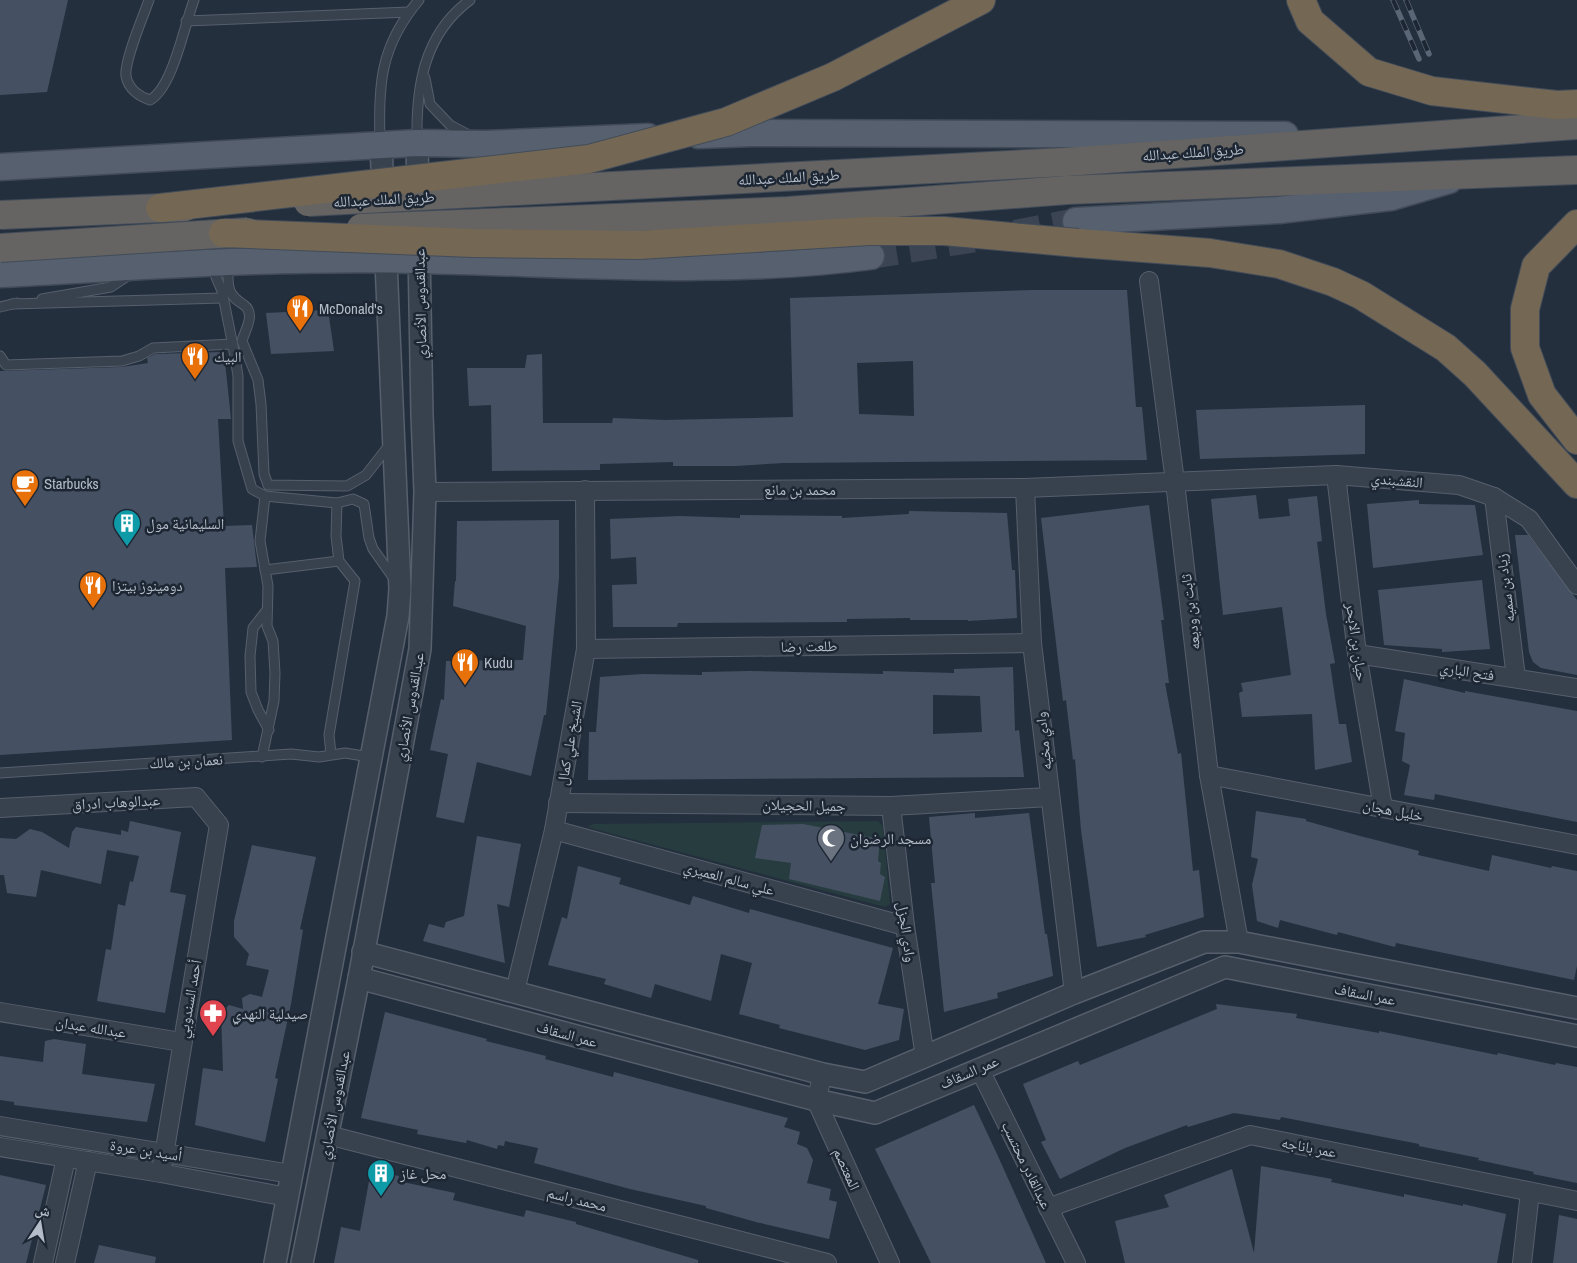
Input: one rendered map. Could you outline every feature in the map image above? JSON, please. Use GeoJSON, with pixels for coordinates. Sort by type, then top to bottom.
{"type":"FeatureCollection","features":[{"type":"Feature","properties":{"kind":"highway"},"geometry":{"type":"LineString","coordinates":[[160,208],[589,159],[726,122],[834,77],[981,0]]}},
{"type":"Feature","properties":{"kind":"highway"},"geometry":{"type":"LineString","coordinates":[[1301,0],[1310,21],[1369,72],[1432,91],[1557,105],[1577,104]]}},
{"type":"Feature","properties":{"kind":"highway","name":"طريق الملك عبدالله"},"geometry":{"type":"LineString","coordinates":[[0,215],[414,198],[1065,162],[1577,125]]}},
{"type":"Feature","properties":{"kind":"highway"},"geometry":{"type":"LineString","coordinates":[[0,248],[223,233],[788,211],[1067,190],[1577,170]]}},
{"type":"Feature","properties":{"kind":"highway"},"geometry":{"type":"LineString","coordinates":[[1577,224],[1536,266],[1525,309],[1526,348],[1542,395],[1577,440]]}},
{"type":"Feature","properties":{"kind":"highway"},"geometry":{"type":"LineString","coordinates":[[223,233],[473,243],[639,245],[869,231],[1077,232],[1279,264],[1333,282],[1362,295],[1446,348],[1475,374],[1577,484]]}},
{"type":"Feature","properties":{"kind":"main road"},"geometry":{"type":"LineString","coordinates":[[0,167],[417,143],[485,144],[753,133],[1421,136]]}},
{"type":"Feature","properties":{"kind":"main road"},"geometry":{"type":"LineString","coordinates":[[0,173],[124,161]]}},
{"type":"Feature","properties":{"kind":"main road"},"geometry":{"type":"LineString","coordinates":[[1077,232],[1391,197],[1469,175]]}},
{"type":"Feature","properties":{"kind":"main road"},"geometry":{"type":"LineString","coordinates":[[0,274],[219,262],[419,260],[638,268],[784,264],[871,256]]}},
{"type":"Feature","properties":{"kind":"street","name":"عبدالقدوس الأنصاري"},"geometry":{"type":"LineString","coordinates":[[302,1263],[359,978],[420,649],[426,492],[417,143]]}},
{"type":"Feature","properties":{"kind":"street","name":"عبدالقدوس الأنصاري"},"geometry":{"type":"LineString","coordinates":[[275,1263],[398,616],[400,589],[381,145]]}},
{"type":"Feature","properties":{"kind":"street","name":"ثابت بن وديعه"},"geometry":{"type":"LineString","coordinates":[[1149,281],[1175,482],[1209,775],[1238,942]]}},
{"type":"Feature","properties":{"kind":"street","name":"النقشبندي"},"geometry":{"type":"LineString","coordinates":[[1175,482],[1336,475],[1459,485],[1494,497],[1530,519],[1577,585]]}},
{"type":"Feature","properties":{"kind":"street","name":"حيان بن الابحر"},"geometry":{"type":"LineString","coordinates":[[1336,475],[1357,654],[1383,808]]}},
{"type":"Feature","properties":{"kind":"street","name":"محمد بن مانع"},"geometry":{"type":"LineString","coordinates":[[426,492],[1025,488],[1175,482]]}},
{"type":"Feature","properties":{"kind":"street","name":"وادي مخيه"},"geometry":{"type":"LineString","coordinates":[[1025,488],[1032,643],[1074,993]]}},
{"type":"Feature","properties":{"kind":"street","name":"الشيخ علي كمال"},"geometry":{"type":"LineString","coordinates":[[515,991],[554,830],[586,650],[585,490]]}},
{"type":"Feature","properties":{"kind":"street","name":"زياد بن سميه"},"geometry":{"type":"LineString","coordinates":[[1494,497],[1516,678]]}},
{"type":"Feature","properties":{"kind":"street","name":"طلعت رضا"},"geometry":{"type":"LineString","coordinates":[[586,650],[1032,643]]}},
{"type":"Feature","properties":{"kind":"street","name":"فتح الباري"},"geometry":{"type":"LineString","coordinates":[[1357,654],[1577,688]]}},
{"type":"Feature","properties":{"kind":"street","name":"خليل هجان"},"geometry":{"type":"LineString","coordinates":[[1209,775],[1577,845]]}},
{"type":"Feature","properties":{"kind":"street","name":"عبدالوهاب ادراق"},"geometry":{"type":"LineString","coordinates":[[0,808],[196,797],[219,825]]}},
{"type":"Feature","properties":{"kind":"street","name":"جميل الحجيلان"},"geometry":{"type":"LineString","coordinates":[[558,803],[891,806],[1049,797]]}},
{"type":"Feature","properties":{"kind":"street","name":"وادي الجزل"},"geometry":{"type":"LineString","coordinates":[[891,806],[905,926],[925,1058]]}},
{"type":"Feature","properties":{"kind":"street","name":"أحمد السندوبي"},"geometry":{"type":"LineString","coordinates":[[161,1173],[181,1042],[219,825]]}},
{"type":"Feature","properties":{"kind":"street","name":"علي سالم العميري"},"geometry":{"type":"LineString","coordinates":[[554,830],[905,926]]}},
{"type":"Feature","properties":{"kind":"street","name":"عمر السقاف"},"geometry":{"type":"LineString","coordinates":[[363,952],[823,1074],[865,1082],[1074,993],[1204,942],[1238,942],[1577,1008]]}},
{"type":"Feature","properties":{"kind":"street","name":"عمر السقاف"},"geometry":{"type":"LineString","coordinates":[[359,978],[816,1100],[875,1113],[1225,967],[1577,1036]]}},
{"type":"Feature","properties":{"kind":"street","name":"عبدالله عبدان"},"geometry":{"type":"LineString","coordinates":[[0,1012],[181,1042]]}},
{"type":"Feature","properties":{"kind":"street","name":"عبدالقادر محتسب"},"geometry":{"type":"LineString","coordinates":[[979,1068],[1076,1263]]}},
{"type":"Feature","properties":{"kind":"street"},"geometry":{"type":"LineString","coordinates":[[816,1100],[823,1074]]}},
{"type":"Feature","properties":{"kind":"street","name":"المعتصم"},"geometry":{"type":"LineString","coordinates":[[816,1100],[890,1263]]}},
{"type":"Feature","properties":{"kind":"street","name":"أسيد بن عروة"},"geometry":{"type":"LineString","coordinates":[[0,1126],[291,1174]]}},
{"type":"Feature","properties":{"kind":"street","name":"محمد راسم"},"geometry":{"type":"LineString","coordinates":[[328,1134],[827,1263]]}},
{"type":"Feature","properties":{"kind":"street","name":"عمر باناجه"},"geometry":{"type":"LineString","coordinates":[[1048,1208],[1250,1135],[1577,1201]]}},
{"type":"Feature","properties":{"kind":"street","name":"أسيد بن عروة"},"geometry":{"type":"LineString","coordinates":[[0,1147],[161,1173],[288,1197]]}},
{"type":"Feature","properties":{"kind":"street"},"geometry":{"type":"LineString","coordinates":[[43,1263],[66,1158]]}},
{"type":"Feature","properties":{"kind":"street"},"geometry":{"type":"LineString","coordinates":[[66,1263],[88,1161]]}},
{"type":"Feature","properties":{"kind":"street"},"geometry":{"type":"LineString","coordinates":[[1522,1263],[1530,1192]]}},
{"type":"Feature","properties":{"kind":"lane"},"geometry":{"type":"LineString","coordinates":[[149,0],[129,58],[126,76],[129,85],[145,99],[150,100],[156,97],[169,78],[194,0]]}},
{"type":"Feature","properties":{"kind":"lane"},"geometry":{"type":"LineString","coordinates":[[381,145],[379,101],[383,62],[409,12],[419,0]]}},
{"type":"Feature","properties":{"kind":"lane"},"geometry":{"type":"LineString","coordinates":[[417,143],[417,108],[424,72],[434,39],[454,12],[470,0]]}},
{"type":"Feature","properties":{"kind":"lane"},"geometry":{"type":"LineString","coordinates":[[186,21],[409,12]]}},
{"type":"Feature","properties":{"kind":"lane"},"geometry":{"type":"LineString","coordinates":[[424,72],[430,104],[450,125],[485,144]]}},
{"type":"Feature","properties":{"kind":"lane"},"geometry":{"type":"LineString","coordinates":[[219,262],[216,276],[223,298],[238,376],[238,441],[252,489],[265,496],[337,503],[353,499],[364,504],[369,538],[373,549],[400,589]]}},
{"type":"Feature","properties":{"kind":"lane"},"geometry":{"type":"LineString","coordinates":[[219,262],[231,293],[237,301],[246,306],[249,314],[250,324],[242,340],[258,380],[264,474],[268,485],[347,486],[366,475],[393,440]]}},
{"type":"Feature","properties":{"kind":"lane"},"geometry":{"type":"LineString","coordinates":[[0,307],[111,286],[140,267]]}},
{"type":"Feature","properties":{"kind":"lane"},"geometry":{"type":"LineString","coordinates":[[12,304],[223,298]]}},
{"type":"Feature","properties":{"kind":"lane"},"geometry":{"type":"LineString","coordinates":[[0,356],[6,365],[122,361],[139,356],[153,348],[232,344]]}},
{"type":"Feature","properties":{"kind":"lane"},"geometry":{"type":"LineString","coordinates":[[262,757],[269,730],[275,673],[273,641],[267,626],[265,570],[260,541],[265,496]]}},
{"type":"Feature","properties":{"kind":"lane"},"geometry":{"type":"LineString","coordinates":[[331,754],[329,735],[355,581],[339,561],[336,536],[337,503]]}},
{"type":"Feature","properties":{"kind":"lane"},"geometry":{"type":"LineString","coordinates":[[265,570],[339,561]]}},
{"type":"Feature","properties":{"kind":"lane"},"geometry":{"type":"LineString","coordinates":[[267,610],[253,628],[250,656],[251,692],[269,730]]}},
{"type":"Feature","properties":{"kind":"lane","name":"نعمان بن مالك"},"geometry":{"type":"LineString","coordinates":[[0,773],[291,754],[319,757],[331,754],[370,756]]}},
{"type":"Feature","properties":{"kind":"green space"},"geometry":{"type":"Polygon","coordinates":[[[878,821],[883,826],[890,904],[885,907],[587,827],[593,824],[878,821]]]}},
{"type":"Feature","properties":{"kind":"building"},"geometry":{"type":"Polygon","coordinates":[[[0,0],[68,0],[47,92],[0,95],[0,0]]]}},
{"type":"Feature","properties":{"kind":"building"},"geometry":{"type":"Polygon","coordinates":[[[1031,290],[1127,290],[1136,407],[1142,407],[1147,460],[784,463],[735,466],[673,466],[673,462],[600,464],[600,470],[492,471],[491,405],[469,406],[467,368],[525,368],[527,355],[542,354],[543,423],[612,423],[613,418],[665,420],[793,417],[790,298],[1031,290]],[[913,361],[857,363],[859,414],[914,416],[913,361]]]}},
{"type":"Feature","properties":{"kind":"building","name":"McDonald's"},"geometry":{"type":"Polygon","coordinates":[[[328,310],[334,351],[271,354],[266,313],[328,310]]]}},
{"type":"Feature","properties":{"kind":"building","name":"السليمانية مول"},"geometry":{"type":"Polygon","coordinates":[[[224,352],[231,419],[218,419],[224,526],[252,525],[257,567],[225,568],[232,740],[0,755],[0,371],[122,367],[148,363],[147,358],[155,354],[224,352]]]}},
{"type":"Feature","properties":{"kind":"building"},"geometry":{"type":"Polygon","coordinates":[[[1365,405],[1365,454],[1200,459],[1196,410],[1365,405]]]}},
{"type":"Feature","properties":{"kind":"building"},"geometry":{"type":"Polygon","coordinates":[[[1256,495],[1259,519],[1290,516],[1288,499],[1317,496],[1322,541],[1317,542],[1326,614],[1335,663],[1330,664],[1339,724],[1346,724],[1352,762],[1315,770],[1312,714],[1242,717],[1239,693],[1243,691],[1241,683],[1291,675],[1282,607],[1223,615],[1211,499],[1256,495]]]}},
{"type":"Feature","properties":{"kind":"building"},"geometry":{"type":"Polygon","coordinates":[[[1419,500],[1419,504],[1475,505],[1483,555],[1373,568],[1367,504],[1419,500]]]}},
{"type":"Feature","properties":{"kind":"building"},"geometry":{"type":"Polygon","coordinates":[[[1149,505],[1164,620],[1161,620],[1169,683],[1165,683],[1178,754],[1181,753],[1193,871],[1199,870],[1204,917],[1145,935],[1146,937],[1097,947],[1081,830],[1075,759],[1073,760],[1066,700],[1063,701],[1041,518],[1149,505]]]}},
{"type":"Feature","properties":{"kind":"building"},"geometry":{"type":"Polygon","coordinates":[[[909,511],[1007,513],[1012,570],[1015,570],[1017,618],[968,621],[910,620],[910,618],[847,619],[847,622],[678,623],[677,627],[613,627],[612,585],[637,584],[636,557],[611,559],[610,519],[680,516],[740,518],[740,515],[842,516],[842,518],[909,514],[909,511]]]}},
{"type":"Feature","properties":{"kind":"building"},"geometry":{"type":"Polygon","coordinates":[[[559,520],[559,578],[546,715],[544,715],[531,776],[477,762],[464,823],[436,817],[448,754],[430,750],[441,699],[444,700],[446,661],[523,660],[526,626],[453,606],[456,581],[457,521],[559,520]]]}},
{"type":"Feature","properties":{"kind":"building"},"geometry":{"type":"Polygon","coordinates":[[[1515,535],[1528,535],[1577,600],[1577,675],[1541,668],[1533,662],[1529,652],[1515,535]]]}},
{"type":"Feature","properties":{"kind":"building"},"geometry":{"type":"Polygon","coordinates":[[[1482,580],[1490,649],[1442,652],[1442,649],[1384,645],[1378,590],[1482,580]]]}},
{"type":"Feature","properties":{"kind":"building"},"geometry":{"type":"Polygon","coordinates":[[[1013,667],[1015,731],[1019,730],[1024,777],[588,780],[589,732],[596,732],[600,677],[643,674],[702,675],[702,672],[750,671],[883,674],[883,671],[954,673],[954,669],[1013,667]],[[933,695],[933,734],[982,732],[980,696],[933,695]]]}},
{"type":"Feature","properties":{"kind":"building"},"geometry":{"type":"Polygon","coordinates":[[[1404,679],[1465,693],[1465,691],[1577,711],[1577,822],[1435,794],[1434,800],[1404,795],[1410,765],[1402,761],[1405,733],[1395,731],[1404,679]]]}},
{"type":"Feature","properties":{"kind":"building"},"geometry":{"type":"Polygon","coordinates":[[[1256,811],[1306,819],[1306,821],[1419,851],[1418,855],[1489,871],[1492,855],[1551,868],[1552,866],[1577,871],[1577,966],[1574,980],[1396,943],[1395,947],[1338,932],[1337,935],[1280,920],[1278,928],[1257,921],[1252,885],[1258,859],[1251,857],[1256,811]]]}},
{"type":"Feature","properties":{"kind":"building"},"geometry":{"type":"Polygon","coordinates":[[[975,813],[975,818],[1029,813],[1045,934],[1047,934],[1053,976],[997,993],[998,998],[944,1012],[931,883],[935,883],[929,817],[975,813]]]}},
{"type":"Feature","properties":{"kind":"building"},"geometry":{"type":"Polygon","coordinates":[[[130,821],[181,832],[170,892],[186,895],[165,1013],[97,1001],[106,949],[111,950],[118,904],[125,906],[130,881],[133,882],[139,856],[107,850],[101,884],[41,870],[36,897],[7,893],[4,875],[0,875],[0,838],[16,839],[30,829],[42,832],[69,848],[72,832],[76,827],[121,835],[121,830],[128,832],[130,821]]]}},
{"type":"Feature","properties":{"kind":"building","name":"مسجد الرضوان"},"geometry":{"type":"Polygon","coordinates":[[[803,824],[880,839],[878,861],[881,863],[880,874],[885,877],[880,901],[789,879],[791,863],[755,858],[762,825],[803,824]]]}},
{"type":"Feature","properties":{"kind":"building"},"geometry":{"type":"Polygon","coordinates":[[[477,836],[521,844],[509,907],[497,904],[505,963],[423,941],[429,924],[444,928],[446,922],[464,916],[477,836]]]}},
{"type":"Feature","properties":{"kind":"building"},"geometry":{"type":"Polygon","coordinates":[[[252,845],[316,857],[300,929],[303,930],[291,1004],[275,1078],[278,1079],[265,1142],[195,1125],[203,1068],[223,1071],[221,1013],[229,1005],[243,1009],[242,998],[250,994],[262,997],[269,970],[246,965],[249,954],[234,937],[234,921],[252,845]]]}},
{"type":"Feature","properties":{"kind":"building"},"geometry":{"type":"Polygon","coordinates":[[[578,866],[621,878],[619,884],[690,905],[693,896],[749,913],[750,909],[893,948],[878,1004],[904,1009],[899,1040],[865,1050],[779,1028],[780,1025],[739,1014],[752,963],[721,954],[711,1001],[655,984],[651,998],[604,984],[606,979],[548,965],[562,917],[567,919],[578,866]]]}},
{"type":"Feature","properties":{"kind":"building"},"geometry":{"type":"Polygon","coordinates":[[[1216,1004],[1297,1014],[1296,1018],[1379,1033],[1379,1031],[1497,1055],[1498,1053],[1555,1065],[1556,1063],[1577,1067],[1577,1183],[1478,1160],[1479,1158],[1419,1146],[1419,1144],[1281,1117],[1280,1120],[1234,1113],[1188,1127],[1187,1125],[1125,1148],[1060,1179],[1041,1142],[1046,1140],[1023,1084],[1078,1061],[1080,1065],[1217,1009],[1216,1004]]]}},
{"type":"Feature","properties":{"kind":"building"},"geometry":{"type":"Polygon","coordinates":[[[385,1012],[487,1039],[486,1041],[546,1056],[545,1059],[613,1077],[614,1072],[788,1118],[784,1127],[800,1132],[797,1144],[807,1148],[813,1160],[807,1183],[831,1189],[829,1200],[837,1202],[829,1239],[756,1222],[706,1208],[706,1206],[630,1189],[534,1163],[538,1148],[505,1141],[504,1146],[498,1145],[497,1149],[467,1140],[466,1143],[417,1134],[418,1130],[361,1118],[385,1012]]]}},
{"type":"Feature","properties":{"kind":"building"},"geometry":{"type":"Polygon","coordinates":[[[54,1039],[86,1044],[82,1074],[155,1084],[147,1122],[14,1105],[14,1102],[0,1100],[0,1056],[43,1062],[45,1041],[54,1039]]]}},
{"type":"Feature","properties":{"kind":"building"},"geometry":{"type":"Polygon","coordinates":[[[974,1105],[1046,1263],[931,1263],[875,1149],[974,1105]]]}},
{"type":"Feature","properties":{"kind":"building"},"geometry":{"type":"Polygon","coordinates":[[[1261,1166],[1332,1179],[1331,1182],[1404,1197],[1404,1194],[1463,1206],[1463,1204],[1506,1214],[1497,1263],[1125,1263],[1115,1221],[1169,1207],[1164,1195],[1232,1169],[1254,1253],[1261,1166]]]}},
{"type":"Feature","properties":{"kind":"building"},"geometry":{"type":"Polygon","coordinates":[[[371,1170],[399,1176],[398,1181],[455,1193],[453,1200],[524,1217],[526,1210],[576,1222],[576,1224],[698,1260],[698,1263],[334,1263],[341,1227],[360,1231],[371,1170]]]}},
{"type":"Feature","properties":{"kind":"building"},"geometry":{"type":"Polygon","coordinates":[[[0,1175],[46,1185],[26,1263],[0,1263],[0,1175]]]}},
{"type":"Feature","properties":{"kind":"building"},"geometry":{"type":"Polygon","coordinates":[[[1559,1215],[1577,1219],[1577,1263],[1553,1263],[1559,1215]]]}},
{"type":"Feature","properties":{"kind":"building"},"geometry":{"type":"Polygon","coordinates":[[[99,1245],[156,1257],[155,1263],[94,1263],[99,1245]]]}},
{"type":"Feature","properties":{"kind":"tunnel"},"geometry":{"type":"LineString","coordinates":[[1015,233],[1076,221]]}},
{"type":"Feature","properties":{"kind":"tunnel"},"geometry":{"type":"LineString","coordinates":[[871,256],[976,239]]}},
{"type":"Feature","properties":{"kind":"railway"},"geometry":{"type":"LineString","coordinates":[[1393,0],[1419,59]]}},
{"type":"Feature","properties":{"kind":"railway"},"geometry":{"type":"LineString","coordinates":[[1406,0],[1429,54]]}},
{"type":"Feature","properties":{"kind":"place","name":"McDonald's"},"geometry":{"type":"Point","coordinates":[300,332]}},
{"type":"Feature","properties":{"kind":"place","name":"البيك"},"geometry":{"type":"Point","coordinates":[195,380]}},
{"type":"Feature","properties":{"kind":"place","name":"Starbucks"},"geometry":{"type":"Point","coordinates":[25,507]}},
{"type":"Feature","properties":{"kind":"place","name":"السليمانية مول"},"geometry":{"type":"Point","coordinates":[127,547]}},
{"type":"Feature","properties":{"kind":"place","name":"دومينوز بيتزا"},"geometry":{"type":"Point","coordinates":[93,609]}},
{"type":"Feature","properties":{"kind":"place","name":"Kudu"},"geometry":{"type":"Point","coordinates":[465,686]}},
{"type":"Feature","properties":{"kind":"place","name":"مسجد الرضوان"},"geometry":{"type":"Point","coordinates":[831,862]}},
{"type":"Feature","properties":{"kind":"place","name":"صيدلية النهدي"},"geometry":{"type":"Point","coordinates":[213,1037]}},
{"type":"Feature","properties":{"kind":"place","name":"محل غاز"},"geometry":{"type":"Point","coordinates":[381,1197]}}]}
